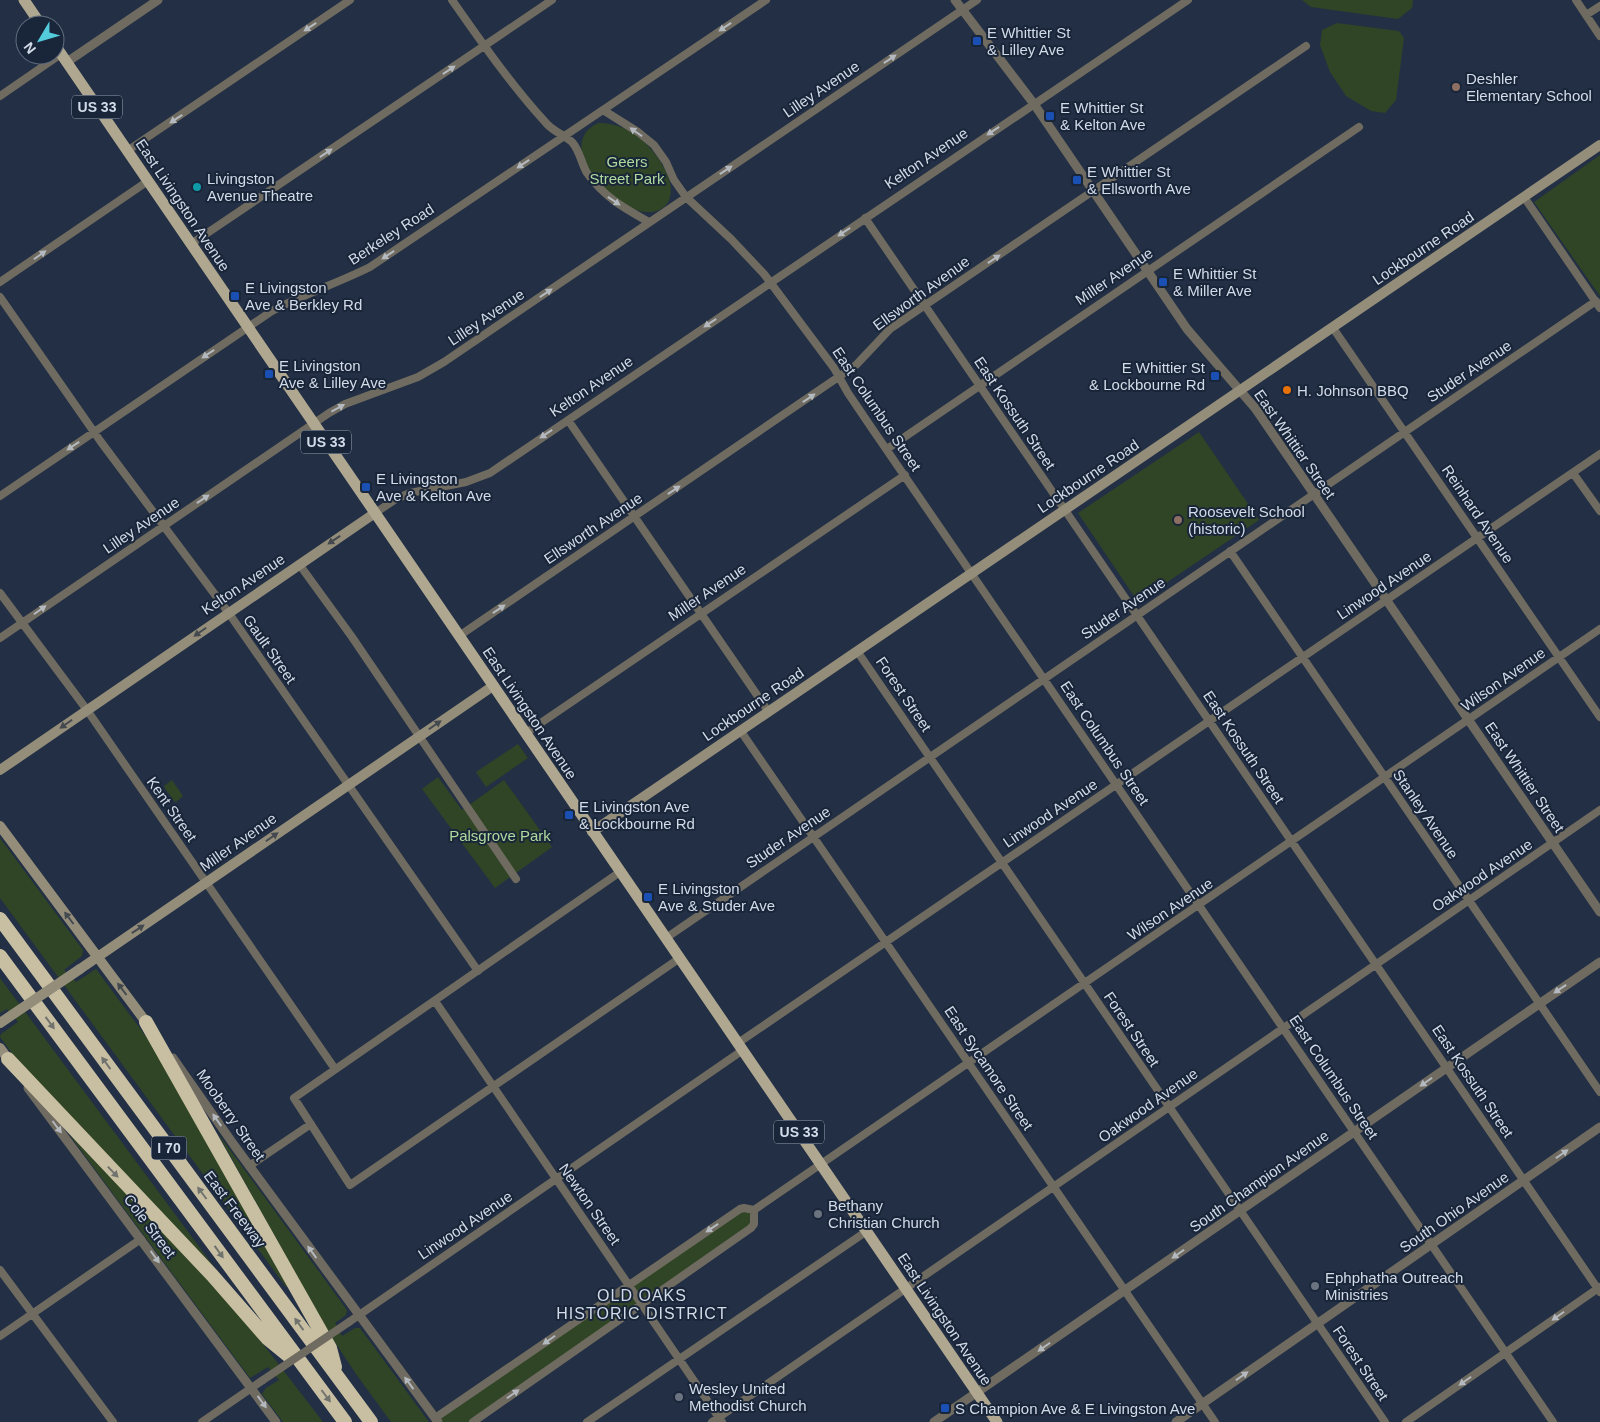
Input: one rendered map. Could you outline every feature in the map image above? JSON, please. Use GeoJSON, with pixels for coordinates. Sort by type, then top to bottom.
{"type":"FeatureCollection","features":[{"type":"Feature","properties":{"kind":"highway","name":"East Freeway"},"geometry":{"type":"LineString","coordinates":[[0,919],[371,1422]]}},
{"type":"Feature","properties":{"kind":"highway","name":"I 70"},"geometry":{"type":"LineString","coordinates":[[0,956],[345,1422]]}},
{"type":"Feature","properties":{"kind":"highway"},"geometry":{"type":"LineString","coordinates":[[146,1022],[330,1348],[338,1377]]}},
{"type":"Feature","properties":{"kind":"highway"},"geometry":{"type":"LineString","coordinates":[[8,1059],[212,1275],[267,1338],[306,1371]]}},
{"type":"Feature","properties":{"kind":"main road"},"geometry":{"type":"LineString","coordinates":[[24,0],[34,15]]}},
{"type":"Feature","properties":{"kind":"main road","name":"East Livingston Avenue"},"geometry":{"type":"LineString","coordinates":[[65,60],[997,1422]]}},
{"type":"Feature","properties":{"kind":"main road","name":"Lockbourne Road"},"geometry":{"type":"LineString","coordinates":[[592,832],[1600,145]]}},
{"type":"Feature","properties":{"kind":"main road","name":"Kelton Avenue"},"geometry":{"type":"LineString","coordinates":[[0,770],[375,513]]}},
{"type":"Feature","properties":{"kind":"main road","name":"Miller Avenue"},"geometry":{"type":"LineString","coordinates":[[0,1023],[493,686]]}},
{"type":"Feature","properties":{"kind":"main road","name":"Mooberry Street"},"geometry":{"type":"LineString","coordinates":[[0,826],[146,1022]]}},
{"type":"Feature","properties":{"kind":"main road","name":"Cole Street"},"geometry":{"type":"LineString","coordinates":[[0,1048],[8,1059]]}},
{"type":"Feature","properties":{"kind":"street"},"geometry":{"type":"LineString","coordinates":[[65,52],[158,0]]}},
{"type":"Feature","properties":{"kind":"street"},"geometry":{"type":"LineString","coordinates":[[127,151],[350,0]]}},
{"type":"Feature","properties":{"kind":"street"},"geometry":{"type":"LineString","coordinates":[[452,0],[484,46],[530,105],[554,131],[571,142],[595,184],[608,197],[649,222]]}},
{"type":"Feature","properties":{"kind":"street"},"geometry":{"type":"LineString","coordinates":[[191,244],[552,0]]}},
{"type":"Feature","properties":{"kind":"street","name":"Berkeley Road"},"geometry":{"type":"LineString","coordinates":[[0,496],[248,327],[285,304],[344,280],[370,267],[766,0]]}},
{"type":"Feature","properties":{"kind":"street","name":"East Whittier Street"},"geometry":{"type":"LineString","coordinates":[[955,0],[1034,104],[1187,329],[1255,408],[1600,912]]}},
{"type":"Feature","properties":{"kind":"street","name":"Lilley Avenue"},"geometry":{"type":"LineString","coordinates":[[0,638],[345,404],[402,384],[428,372],[977,0]]}},
{"type":"Feature","properties":{"kind":"street","name":"Kelton Avenue"},"geometry":{"type":"LineString","coordinates":[[375,513],[396,499],[410,493],[466,482],[490,472],[1188,0]]}},
{"type":"Feature","properties":{"kind":"street"},"geometry":{"type":"LineString","coordinates":[[1576,0],[1600,36]]}},
{"type":"Feature","properties":{"kind":"street"},"geometry":{"type":"LineString","coordinates":[[1586,15],[1600,6]]}},
{"type":"Feature","properties":{"kind":"street","name":"Ellsworth Avenue"},"geometry":{"type":"LineString","coordinates":[[459,636],[840,377],[861,361],[890,330],[925,305],[1306,46]]}},
{"type":"Feature","properties":{"kind":"street"},"geometry":{"type":"LineString","coordinates":[[0,96],[45,65]]}},
{"type":"Feature","properties":{"kind":"street","name":"East Columbus Street"},"geometry":{"type":"LineString","coordinates":[[603,110],[638,132],[654,145],[686,197],[736,244],[770,282],[840,377],[854,401],[1554,1422]]}},
{"type":"Feature","properties":{"kind":"street","name":"Miller Avenue"},"geometry":{"type":"LineString","coordinates":[[887,449],[1359,127]]}},
{"type":"Feature","properties":{"kind":"street"},"geometry":{"type":"LineString","coordinates":[[0,282],[148,181]]}},
{"type":"Feature","properties":{"kind":"street"},"geometry":{"type":"LineString","coordinates":[[1524,197],[1598,304]]}},
{"type":"Feature","properties":{"kind":"street","name":"East Kossuth Street"},"geometry":{"type":"LineString","coordinates":[[865,218],[1599,1289]]}},
{"type":"Feature","properties":{"kind":"street","name":"Gault Street"},"geometry":{"type":"LineString","coordinates":[[0,298],[94,432],[228,612],[478,971]]}},
{"type":"Feature","properties":{"kind":"street","name":"Studer Avenue"},"geometry":{"type":"LineString","coordinates":[[666,938],[1404,432],[1598,304]]}},
{"type":"Feature","properties":{"kind":"street","name":"Reinhard Avenue"},"geometry":{"type":"LineString","coordinates":[[1332,328],[1600,717]]}},
{"type":"Feature","properties":{"kind":"street"},"geometry":{"type":"LineString","coordinates":[[568,420],[768,711]]}},
{"type":"Feature","properties":{"kind":"street","name":"Linwood Avenue"},"geometry":{"type":"LineString","coordinates":[[202,1422],[557,1180],[886,942],[1600,454]]}},
{"type":"Feature","properties":{"kind":"street"},"geometry":{"type":"LineString","coordinates":[[1573,473],[1600,511]]}},
{"type":"Feature","properties":{"kind":"street","name":"Miller Avenue"},"geometry":{"type":"LineString","coordinates":[[526,733],[905,475]]}},
{"type":"Feature","properties":{"kind":"street","name":"Stanley Avenue"},"geometry":{"type":"LineString","coordinates":[[1230,551],[1600,1092]]}},
{"type":"Feature","properties":{"kind":"street"},"geometry":{"type":"LineString","coordinates":[[299,564],[360,649],[516,879]]}},
{"type":"Feature","properties":{"kind":"street","name":"Kent Street"},"geometry":{"type":"LineString","coordinates":[[0,594],[87,710],[335,1069]]}},
{"type":"Feature","properties":{"kind":"street","name":"Wilson Avenue"},"geometry":{"type":"LineString","coordinates":[[436,1420],[740,1209],[749,1208],[754,1210],[821,1165],[1600,629]]}},
{"type":"Feature","properties":{"kind":"street","name":"Forest Street"},"geometry":{"type":"LineString","coordinates":[[857,651],[1385,1422]]}},
{"type":"Feature","properties":{"kind":"street","name":"East Sycamore Street"},"geometry":{"type":"LineString","coordinates":[[740,730],[1214,1422]]}},
{"type":"Feature","properties":{"kind":"street","name":"Oakwood Avenue"},"geometry":{"type":"LineString","coordinates":[[712,1422],[721,1420],[906,1288],[1600,810]]}},
{"type":"Feature","properties":{"kind":"street"},"geometry":{"type":"LineString","coordinates":[[620,872],[294,1098],[350,1185],[680,958]]}},
{"type":"Feature","properties":{"kind":"street","name":"South Champion Avenue"},"geometry":{"type":"LineString","coordinates":[[934,1422],[1600,962]]}},
{"type":"Feature","properties":{"kind":"street","name":"Newton Street"},"geometry":{"type":"LineString","coordinates":[[435,1001],[721,1420]]}},
{"type":"Feature","properties":{"kind":"street","name":"Mooberry Street"},"geometry":{"type":"LineString","coordinates":[[146,1022],[249,1166],[436,1420]]}},
{"type":"Feature","properties":{"kind":"street","name":"Cole Street"},"geometry":{"type":"LineString","coordinates":[[8,1059],[276,1422]]}},
{"type":"Feature","properties":{"kind":"street"},"geometry":{"type":"LineString","coordinates":[[249,1166],[311,1124]]}},
{"type":"Feature","properties":{"kind":"street","name":"South Ohio Avenue"},"geometry":{"type":"LineString","coordinates":[[1176,1422],[1600,1127]]}},
{"type":"Feature","properties":{"kind":"street"},"geometry":{"type":"LineString","coordinates":[[473,1422],[751,1228],[754,1224],[754,1210]]}},
{"type":"Feature","properties":{"kind":"street"},"geometry":{"type":"LineString","coordinates":[[587,1422],[867,1231]]}},
{"type":"Feature","properties":{"kind":"street"},"geometry":{"type":"LineString","coordinates":[[0,1336],[141,1239]]}},
{"type":"Feature","properties":{"kind":"street"},"geometry":{"type":"LineString","coordinates":[[0,1270],[113,1422]]}},
{"type":"Feature","properties":{"kind":"street"},"geometry":{"type":"LineString","coordinates":[[1406,1422],[1599,1289]]}},
{"type":"Feature","properties":{"kind":"green space"},"geometry":{"type":"Polygon","coordinates":[[[1302,0],[1413,0],[1412,8],[1398,19],[1311,7],[1302,0]]]}},
{"type":"Feature","properties":{"kind":"green space"},"geometry":{"type":"Polygon","coordinates":[[[1337,23],[1399,31],[1404,38],[1396,100],[1385,113],[1371,111],[1346,96],[1330,72],[1320,45],[1322,30],[1337,23]]]}},
{"type":"Feature","properties":{"kind":"green space","name":"Geers Street Park"},"geometry":{"type":"Polygon","coordinates":[[[598,123],[621,127],[632,133],[642,140],[658,158],[669,179],[671,190],[670,198],[664,207],[650,212],[633,209],[615,199],[599,185],[587,168],[581,150],[584,135],[598,123]]]}},
{"type":"Feature","properties":{"kind":"green space"},"geometry":{"type":"Polygon","coordinates":[[[1600,155],[1600,296],[1534,202],[1600,155]]]}},
{"type":"Feature","properties":{"kind":"green space"},"geometry":{"type":"Polygon","coordinates":[[[1199,432],[1259,520],[1138,602],[1078,513],[1199,432]]]}},
{"type":"Feature","properties":{"kind":"green space"},"geometry":{"type":"Polygon","coordinates":[[[518,744],[528,758],[486,787],[476,772],[518,744]]]}},
{"type":"Feature","properties":{"kind":"green space","name":"Palsgrove Park"},"geometry":{"type":"Polygon","coordinates":[[[438,777],[462,810],[504,780],[552,847],[495,888],[422,789],[438,777]]]}},
{"type":"Feature","properties":{"kind":"green space"},"geometry":{"type":"Polygon","coordinates":[[[172,780],[183,796],[176,802],[164,787],[172,780]]]}},
{"type":"Feature","properties":{"kind":"green space"},"geometry":{"type":"Polygon","coordinates":[[[0,838],[83,950],[82,956],[64,970],[76,982],[96,969],[156,1050],[290,1285],[286,1287],[0,898],[0,838]]]}},
{"type":"Feature","properties":{"kind":"green space"},"geometry":{"type":"Polygon","coordinates":[[[0,978],[229,1287],[19,1063],[0,1037],[1,1034],[18,1022],[7,1009],[0,1013],[0,978]]]}},
{"type":"Feature","properties":{"kind":"green space"},"geometry":{"type":"Polygon","coordinates":[[[217,1132],[347,1310],[346,1315],[335,1323],[342,1336],[355,1328],[360,1328],[429,1422],[391,1422],[323,1324],[217,1132]]]}},
{"type":"Feature","properties":{"kind":"green space"},"geometry":{"type":"Polygon","coordinates":[[[68,1133],[217,1287],[323,1422],[283,1422],[262,1394],[266,1388],[279,1380],[268,1367],[250,1378],[68,1133]]]}},
{"type":"Feature","properties":{"kind":"green space"},"geometry":{"type":"Polygon","coordinates":[[[742,1210],[754,1211],[754,1224],[470,1422],[441,1422],[438,1418],[742,1210]]]}},
{"type":"Feature","properties":{"kind":"place","name":"E Whittier St & Lilley Ave"},"geometry":{"type":"Point","coordinates":[977,41]}},
{"type":"Feature","properties":{"kind":"place","name":"Deshler Elementary School"},"geometry":{"type":"Point","coordinates":[1456,87]}},
{"type":"Feature","properties":{"kind":"place","name":"E Whittier St & Kelton Ave"},"geometry":{"type":"Point","coordinates":[1050,116]}},
{"type":"Feature","properties":{"kind":"place","name":"E Whittier St & Ellsworth Ave"},"geometry":{"type":"Point","coordinates":[1077,180]}},
{"type":"Feature","properties":{"kind":"place","name":"Livingston Avenue Theatre"},"geometry":{"type":"Point","coordinates":[197,187]}},
{"type":"Feature","properties":{"kind":"place","name":"E Whittier St & Miller Ave"},"geometry":{"type":"Point","coordinates":[1163,282]}},
{"type":"Feature","properties":{"kind":"place","name":"E Livingston Ave & Berkley Rd"},"geometry":{"type":"Point","coordinates":[235,296]}},
{"type":"Feature","properties":{"kind":"place","name":"E Livingston Ave & Lilley Ave"},"geometry":{"type":"Point","coordinates":[269,374]}},
{"type":"Feature","properties":{"kind":"place","name":"E Whittier St & Lockbourne Rd"},"geometry":{"type":"Point","coordinates":[1215,376]}},
{"type":"Feature","properties":{"kind":"place","name":"H. Johnson BBQ"},"geometry":{"type":"Point","coordinates":[1287,390]}},
{"type":"Feature","properties":{"kind":"place","name":"E Livingston Ave & Kelton Ave"},"geometry":{"type":"Point","coordinates":[366,487]}},
{"type":"Feature","properties":{"kind":"place","name":"Roosevelt School (historic)"},"geometry":{"type":"Point","coordinates":[1178,520]}},
{"type":"Feature","properties":{"kind":"place","name":"E Livingston Ave & Lockbourne Rd"},"geometry":{"type":"Point","coordinates":[569,815]}},
{"type":"Feature","properties":{"kind":"place","name":"E Livingston Ave & Studer Ave"},"geometry":{"type":"Point","coordinates":[648,897]}},
{"type":"Feature","properties":{"kind":"place","name":"Bethany Christian Church"},"geometry":{"type":"Point","coordinates":[818,1214]}},
{"type":"Feature","properties":{"kind":"place","name":"Ephphatha Outreach Ministries"},"geometry":{"type":"Point","coordinates":[1315,1286]}},
{"type":"Feature","properties":{"kind":"place","name":"Wesley United Methodist Church"},"geometry":{"type":"Point","coordinates":[679,1397]}},
{"type":"Feature","properties":{"kind":"place","name":"S Champion Ave & E Livingston Ave"},"geometry":{"type":"Point","coordinates":[945,1408]}},
{"type":"Feature","properties":{"kind":"district","name":"OLD OAKS HISTORIC DISTRICT"},"geometry":{"type":"Point","coordinates":[642,1304]}}]}
